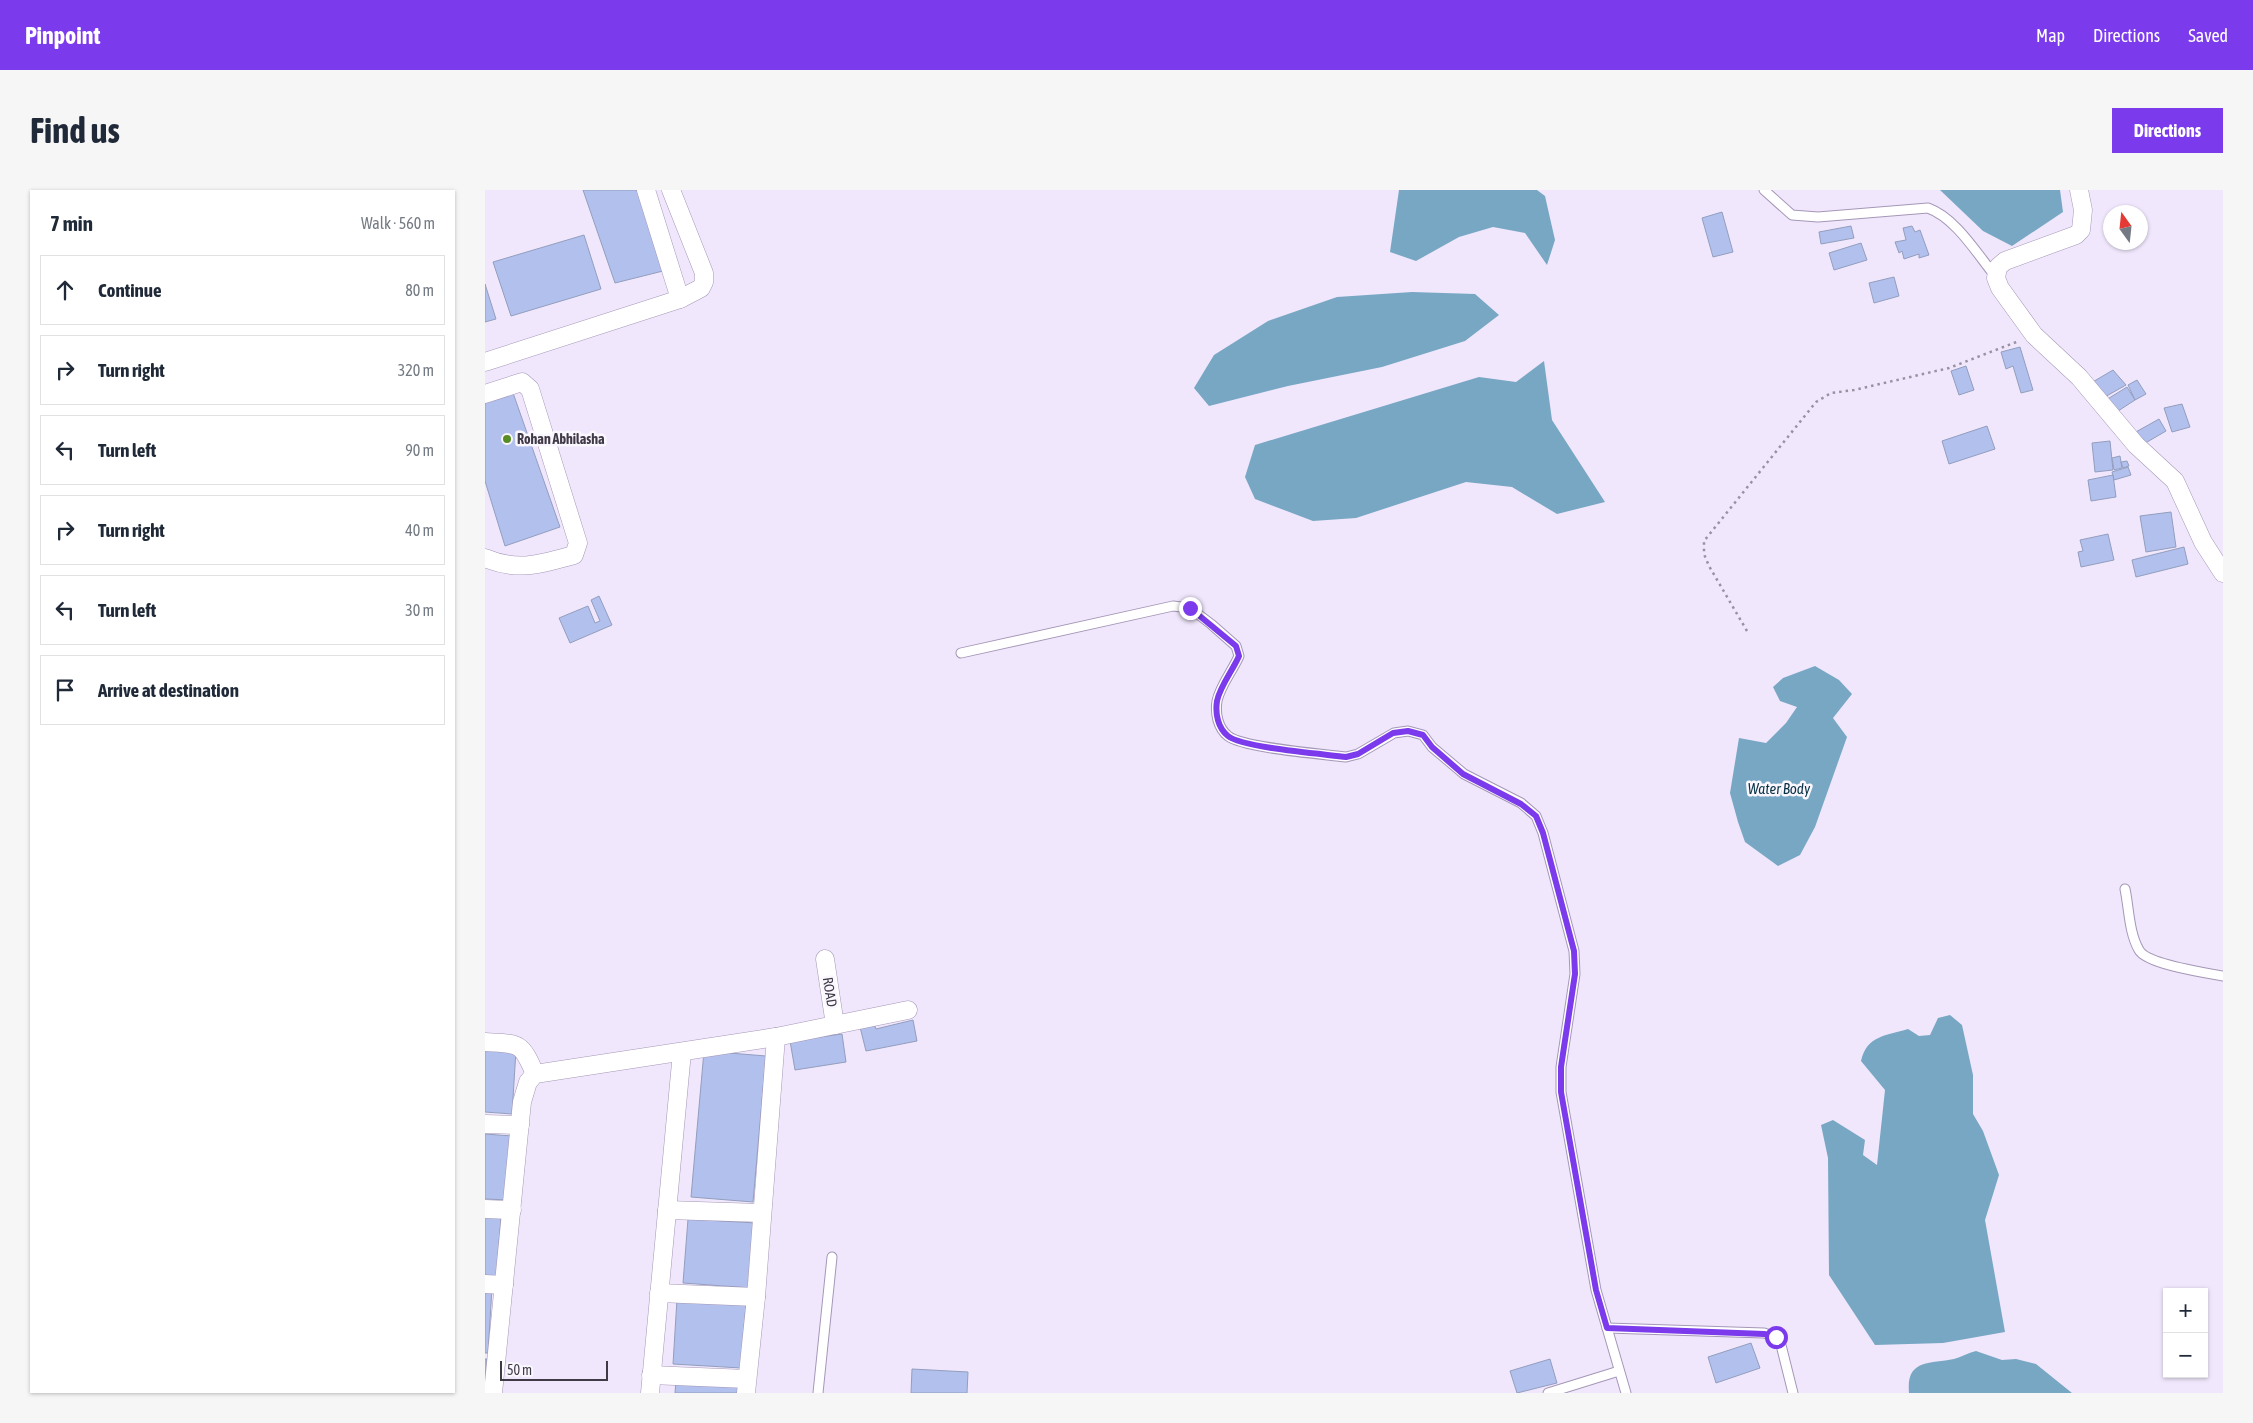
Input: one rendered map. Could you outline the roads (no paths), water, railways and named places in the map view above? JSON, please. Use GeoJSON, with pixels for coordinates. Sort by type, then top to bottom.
{"type":"FeatureCollection","features":[{"type":"Feature","properties":{"kind":"street"},"geometry":{"type":"LineString","coordinates":[[647,190],[680,299]]}},
{"type":"Feature","properties":{"kind":"street"},"geometry":{"type":"LineString","coordinates":[[485,362],[680,299],[701,288],[704,282],[704,273],[671,190]]}},
{"type":"Feature","properties":{"kind":"street"},"geometry":{"type":"LineString","coordinates":[[2079,190],[2083,210],[2081,230],[2076,235],[2005,261],[1998,267],[1997,278],[2000,288],[2034,335],[2079,377],[2136,445],[2175,481],[2203,542],[2223,572]]}},
{"type":"Feature","properties":{"kind":"street"},"geometry":{"type":"LineString","coordinates":[[485,394],[522,382],[530,389],[578,543],[574,555],[534,566],[501,565],[485,558]]}},
{"type":"Feature","properties":{"kind":"street","name":"ROAD"},"geometry":{"type":"LineString","coordinates":[[825,960],[835,1025]]}},
{"type":"Feature","properties":{"kind":"street"},"geometry":{"type":"LineString","coordinates":[[493,1393],[491,1355],[504,1285],[522,1102],[527,1082],[535,1074],[776,1037],[908,1010]]}},
{"type":"Feature","properties":{"kind":"street"},"geometry":{"type":"LineString","coordinates":[[651,1375],[747,1386],[756,1297],[761,1212],[776,1037]]}},
{"type":"Feature","properties":{"kind":"street"},"geometry":{"type":"LineString","coordinates":[[485,1042],[515,1044],[523,1050],[535,1074]]}},
{"type":"Feature","properties":{"kind":"street"},"geometry":{"type":"LineString","coordinates":[[649,1393],[682,1052]]}},
{"type":"Feature","properties":{"kind":"street"},"geometry":{"type":"LineString","coordinates":[[485,1124],[520,1125]]}},
{"type":"Feature","properties":{"kind":"street"},"geometry":{"type":"LineString","coordinates":[[485,1209],[512,1210]]}},
{"type":"Feature","properties":{"kind":"street"},"geometry":{"type":"LineString","coordinates":[[667,1210],[761,1212]]}},
{"type":"Feature","properties":{"kind":"street"},"geometry":{"type":"LineString","coordinates":[[485,1284],[504,1285]]}},
{"type":"Feature","properties":{"kind":"street"},"geometry":{"type":"LineString","coordinates":[[659,1293],[756,1297]]}},
{"type":"Feature","properties":{"kind":"lane"},"geometry":{"type":"LineString","coordinates":[[1764,190],[1792,215],[1817,217],[1928,208],[1939,212],[1950,221],[1997,278]]}},
{"type":"Feature","properties":{"kind":"lane"},"geometry":{"type":"LineString","coordinates":[[961,653],[1173,606],[1190,608],[1236,646],[1239,656],[1217,699],[1216,715],[1219,725],[1229,737],[1245,744],[1346,757],[1358,754],[1393,733],[1408,731],[1423,735],[1432,747],[1463,774],[1521,804],[1536,816],[1543,833],[1574,951],[1575,974],[1561,1067],[1561,1092],[1596,1290],[1626,1393]]}},
{"type":"Feature","properties":{"kind":"lane"},"geometry":{"type":"LineString","coordinates":[[2125,889],[2139,952],[2152,960],[2223,976]]}},
{"type":"Feature","properties":{"kind":"lane"},"geometry":{"type":"LineString","coordinates":[[817,1393],[832,1257]]}},
{"type":"Feature","properties":{"kind":"lane"},"geometry":{"type":"LineString","coordinates":[[1607,1328],[1764,1334],[1776,1337],[1781,1345],[1793,1393]]}},
{"type":"Feature","properties":{"kind":"lane"},"geometry":{"type":"LineString","coordinates":[[1547,1393],[1619,1371]]}},
{"type":"Feature","properties":{"kind":"water"},"geometry":{"type":"Polygon","coordinates":[[[1399,190],[1537,190],[1545,196],[1555,240],[1547,265],[1525,233],[1493,227],[1459,237],[1416,261],[1390,252],[1399,190]]]}},
{"type":"Feature","properties":{"kind":"water"},"geometry":{"type":"Polygon","coordinates":[[[1940,190],[2060,190],[2063,212],[2012,246],[1983,231],[1940,190]]]}},
{"type":"Feature","properties":{"kind":"water"},"geometry":{"type":"Polygon","coordinates":[[[1412,292],[1475,294],[1499,315],[1465,341],[1382,367],[1288,386],[1209,406],[1194,388],[1214,355],[1268,321],[1337,297],[1412,292]]]}},
{"type":"Feature","properties":{"kind":"water"},"geometry":{"type":"Polygon","coordinates":[[[1544,361],[1552,420],[1605,502],[1557,514],[1512,487],[1466,482],[1356,518],[1313,521],[1255,499],[1245,477],[1255,445],[1479,377],[1516,382],[1544,361]]]}},
{"type":"Feature","properties":{"kind":"water","name":"Water Body"},"geometry":{"type":"Polygon","coordinates":[[[1815,666],[1839,680],[1852,694],[1833,718],[1847,737],[1815,827],[1800,855],[1778,866],[1745,842],[1738,822],[1730,793],[1739,738],[1766,743],[1786,723],[1797,707],[1780,701],[1773,687],[1783,678],[1815,666]]]}},
{"type":"Feature","properties":{"kind":"water"},"geometry":{"type":"Polygon","coordinates":[[[1950,1015],[1962,1025],[1973,1075],[1973,1114],[1983,1131],[1999,1175],[1985,1220],[2005,1332],[1943,1343],[1875,1345],[1829,1275],[1828,1158],[1821,1125],[1833,1120],[1865,1140],[1863,1155],[1877,1165],[1885,1090],[1861,1061],[1864,1052],[1873,1041],[1885,1035],[1908,1029],[1919,1036],[1930,1035],[1938,1018],[1950,1015]]]}},
{"type":"Feature","properties":{"kind":"water"},"geometry":{"type":"Polygon","coordinates":[[[1976,1351],[2002,1360],[2016,1359],[2036,1364],[2072,1393],[1909,1393],[1911,1374],[1921,1365],[1954,1359],[1976,1351]]]}},
{"type":"Feature","properties":{"kind":"place","name":"Rohan Abhilasha"},"geometry":{"type":"Point","coordinates":[507,439]}}]}
